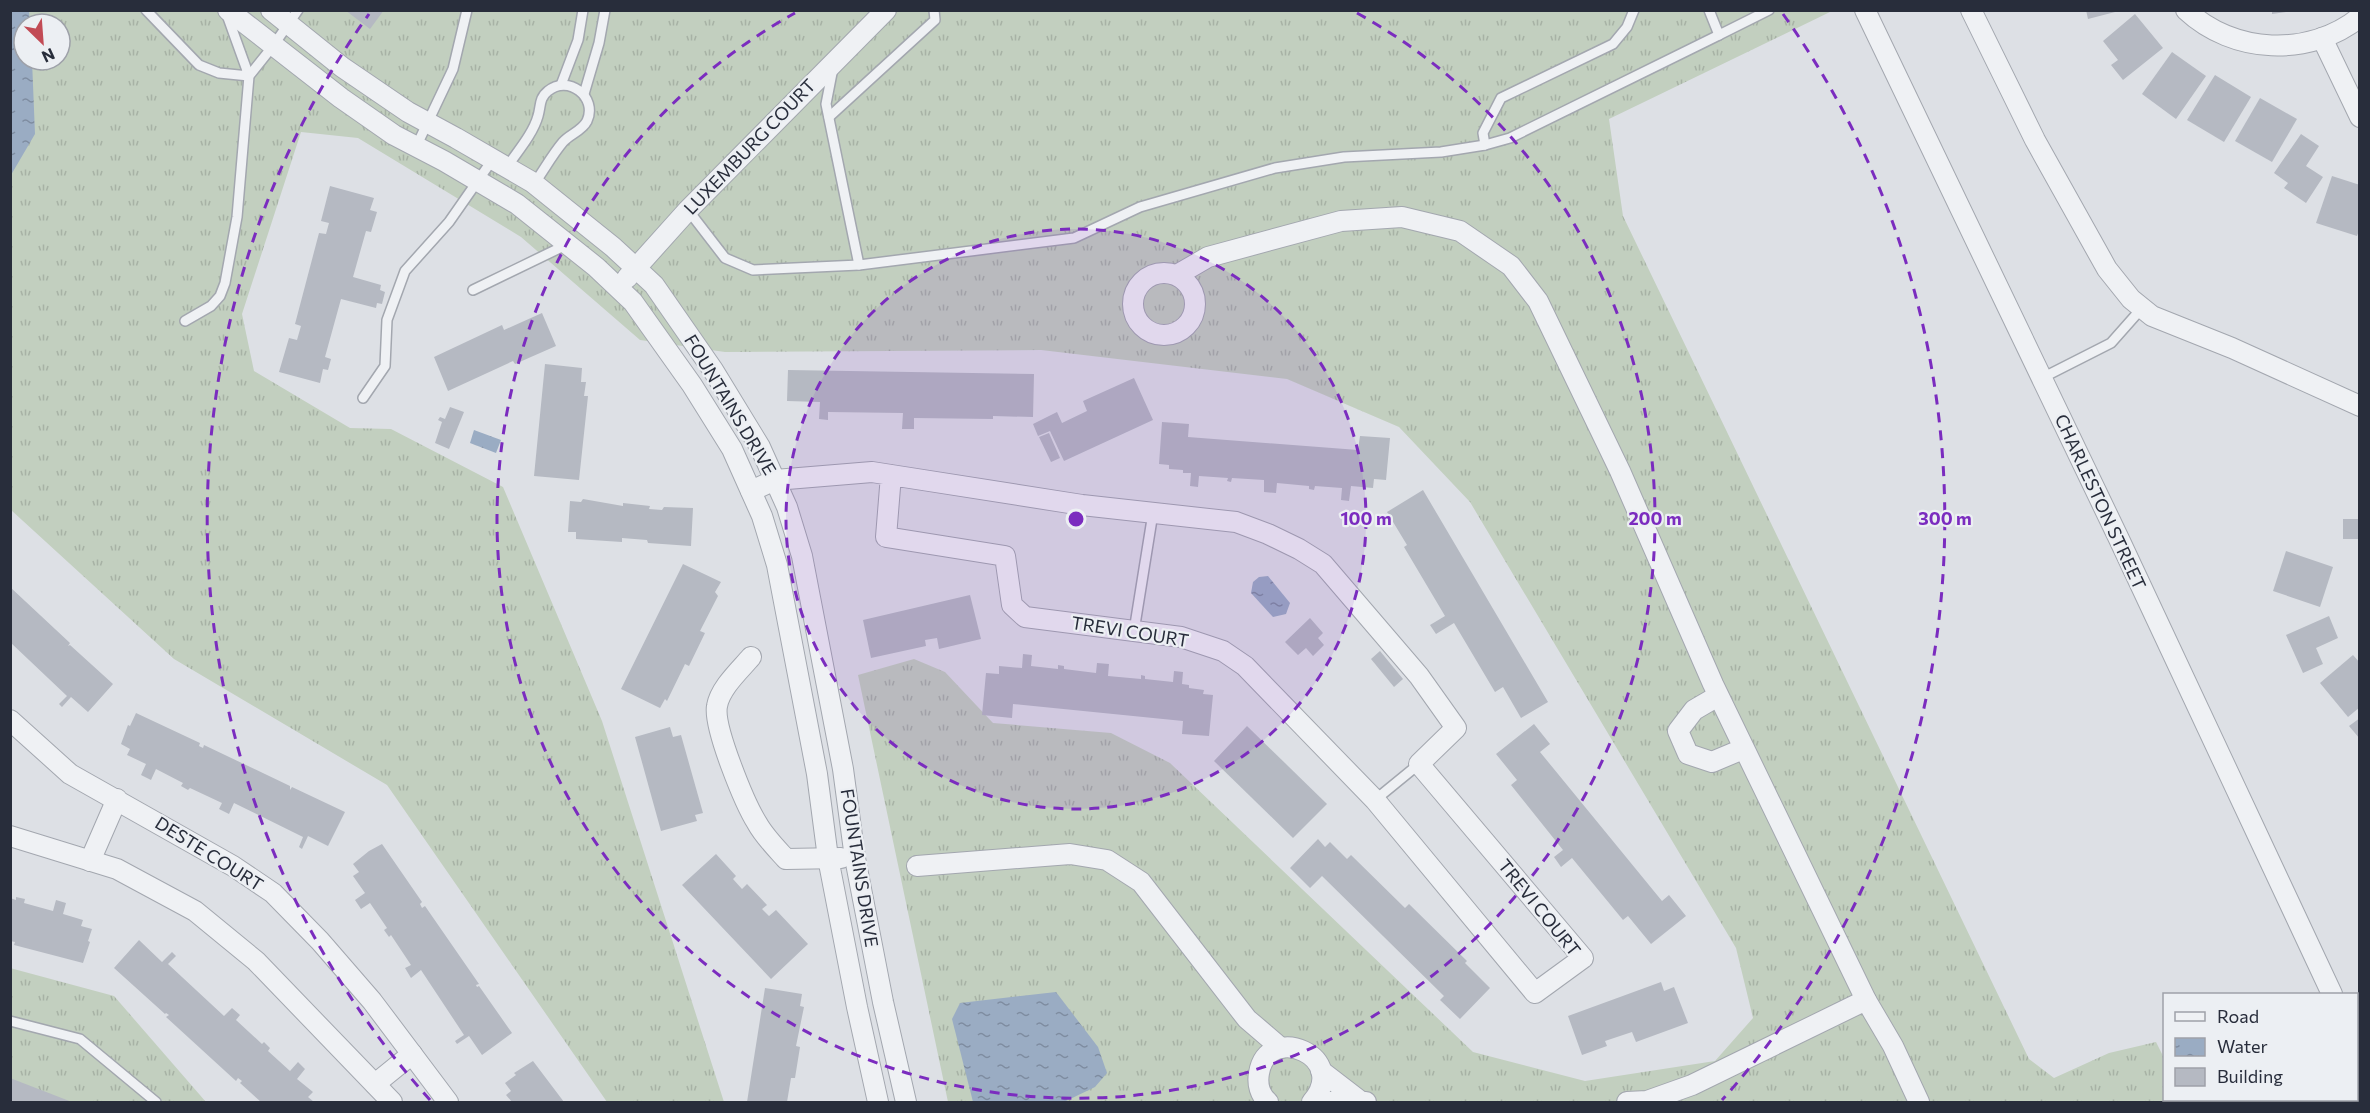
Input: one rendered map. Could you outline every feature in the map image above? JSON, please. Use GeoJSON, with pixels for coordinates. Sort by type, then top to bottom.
{"type":"FeatureCollection","features":[{"type":"Feature","properties":{"kind":"street","name":"FOUNTAINS DRIVE"},"geometry":{"type":"LineString","coordinates":[[227,10],[340,98],[394,135],[517,204],[568,244],[633,302],[692,385],[732,449],[762,516],[777,566],[817,774],[828,858],[878,1102]]}},
{"type":"Feature","properties":{"kind":"street","name":"FOUNTAINS DRIVE"},"geometry":{"type":"LineString","coordinates":[[271,10],[293,18],[355,75],[408,112],[534,184],[636,268],[654,285],[713,370],[759,447],[787,507],[802,556],[843,769],[855,858],[883,1002],[906,1102]]}},
{"type":"Feature","properties":{"kind":"street","name":"LUXEMBURG COURT"},"geometry":{"type":"LineString","coordinates":[[617,288],[688,210],[886,10]]}},
{"type":"Feature","properties":{"kind":"street","name":"CHARLESTON STREET"},"geometry":{"type":"LineString","coordinates":[[1865,10],[2042,378],[2332,993]]}},
{"type":"Feature","properties":{"kind":"street"},"geometry":{"type":"LineString","coordinates":[[1971,10],[2035,140],[2107,270],[2131,299],[2152,316],[2232,348],[2360,406]]}},
{"type":"Feature","properties":{"kind":"street"},"geometry":{"type":"LineString","coordinates":[[2186,10],[2218,33],[2247,43],[2277,46],[2322,38],[2360,17]]}},
{"type":"Feature","properties":{"kind":"street"},"geometry":{"type":"LineString","coordinates":[[2322,38],[2360,117]]}},
{"type":"Feature","properties":{"kind":"street"},"geometry":{"type":"LineString","coordinates":[[340,98],[355,75]]}},
{"type":"Feature","properties":{"kind":"street"},"geometry":{"type":"LineString","coordinates":[[1177,275],[1208,257],[1341,221],[1402,217],[1460,231],[1511,266],[1538,301],[1615,460],[1743,750],[1919,1102]]}},
{"type":"Feature","properties":{"kind":"street"},"geometry":{"type":"LineString","coordinates":[[751,491],[775,480],[872,472],[1082,505],[1236,522],[1288,544],[1323,564],[1419,676],[1456,728],[1419,764]]}},
{"type":"Feature","properties":{"kind":"street","name":"TREVI COURT"},"geometry":{"type":"LineString","coordinates":[[891,475],[886,537],[1005,556],[1012,605],[1025,616],[1181,637],[1223,651],[1245,666],[1374,800],[1535,993],[1583,958],[1419,764]]}},
{"type":"Feature","properties":{"kind":"street"},"geometry":{"type":"LineString","coordinates":[[751,657],[717,704],[717,718],[741,789],[757,823],[786,859],[855,858]]}},
{"type":"Feature","properties":{"kind":"street"},"geometry":{"type":"LineString","coordinates":[[1718,696],[1694,710],[1678,731],[1688,754],[1712,762],[1743,750]]}},
{"type":"Feature","properties":{"kind":"street","name":"DESTE COURT"},"geometry":{"type":"LineString","coordinates":[[10,720],[70,774],[233,866],[273,893],[372,1001],[448,1102]]}},
{"type":"Feature","properties":{"kind":"street"},"geometry":{"type":"LineString","coordinates":[[90,861],[117,799]]}},
{"type":"Feature","properties":{"kind":"street"},"geometry":{"type":"LineString","coordinates":[[10,836],[117,870],[195,911],[255,961],[392,1102]]}},
{"type":"Feature","properties":{"kind":"street"},"geometry":{"type":"LineString","coordinates":[[917,866],[1070,855],[1107,860],[1141,882],[1247,1019],[1281,1048]]}},
{"type":"Feature","properties":{"kind":"street"},"geometry":{"type":"LineString","coordinates":[[1627,1102],[1647,1101],[1692,1085],[1866,1000]]}},
{"type":"Feature","properties":{"kind":"street"},"geometry":{"type":"LineString","coordinates":[[1247,1019],[1262,1062]]}},
{"type":"Feature","properties":{"kind":"street"},"geometry":{"type":"LineString","coordinates":[[1260,1098],[1257,1079],[1262,1062],[1271,1053],[1281,1048],[1291,1047],[1301,1049],[1317,1061],[1322,1082],[1313,1102]]}},
{"type":"Feature","properties":{"kind":"street"},"geometry":{"type":"LineString","coordinates":[[375,1084],[412,1054]]}},
{"type":"Feature","properties":{"kind":"street"},"geometry":{"type":"LineString","coordinates":[[1321,1071],[1363,1102]]}},
{"type":"Feature","properties":{"kind":"street"},"geometry":{"type":"LineString","coordinates":[[1313,1102],[1363,1102]]}},
{"type":"Feature","properties":{"kind":"lane"},"geometry":{"type":"LineString","coordinates":[[146,10],[199,66],[224,74],[249,76]]}},
{"type":"Feature","properties":{"kind":"lane"},"geometry":{"type":"LineString","coordinates":[[185,321],[211,306],[220,296],[225,283],[237,217],[249,76],[227,10]]}},
{"type":"Feature","properties":{"kind":"lane"},"geometry":{"type":"LineString","coordinates":[[416,147],[453,69],[467,10]]}},
{"type":"Feature","properties":{"kind":"lane"},"geometry":{"type":"LineString","coordinates":[[561,85],[578,40],[583,10]]}},
{"type":"Feature","properties":{"kind":"lane"},"geometry":{"type":"LineString","coordinates":[[534,184],[564,140],[583,127],[588,120],[590,111],[584,94],[599,43],[605,10]]}},
{"type":"Feature","properties":{"kind":"lane"},"geometry":{"type":"LineString","coordinates":[[829,117],[934,15],[943,10]]}},
{"type":"Feature","properties":{"kind":"lane"},"geometry":{"type":"LineString","coordinates":[[1485,145],[1484,133],[1501,98],[1612,44],[1627,27],[1634,10]]}},
{"type":"Feature","properties":{"kind":"lane"},"geometry":{"type":"LineString","coordinates":[[1709,10],[1719,35]]}},
{"type":"Feature","properties":{"kind":"lane"},"geometry":{"type":"LineString","coordinates":[[688,210],[725,258],[753,270],[859,265],[1074,238],[1140,207],[1275,168],[1344,157],[1441,153],[1510,138],[1769,10]]}},
{"type":"Feature","properties":{"kind":"lane"},"geometry":{"type":"LineString","coordinates":[[249,76],[293,18]]}},
{"type":"Feature","properties":{"kind":"lane"},"geometry":{"type":"LineString","coordinates":[[835,60],[826,104],[859,265]]}},
{"type":"Feature","properties":{"kind":"lane"},"geometry":{"type":"LineString","coordinates":[[363,398],[385,366],[387,320],[405,271],[450,222],[478,181],[500,163],[532,128],[538,116],[541,98],[546,92],[561,85],[570,85],[584,94]]}},
{"type":"Feature","properties":{"kind":"lane"},"geometry":{"type":"LineString","coordinates":[[472,290],[568,244]]}},
{"type":"Feature","properties":{"kind":"lane"},"geometry":{"type":"LineString","coordinates":[[2042,378],[2111,343],[2142,308]]}},
{"type":"Feature","properties":{"kind":"lane"},"geometry":{"type":"LineString","coordinates":[[1134,631],[1153,513]]}},
{"type":"Feature","properties":{"kind":"lane"},"geometry":{"type":"LineString","coordinates":[[1374,800],[1419,764]]}},
{"type":"Feature","properties":{"kind":"lane"},"geometry":{"type":"LineString","coordinates":[[10,1021],[80,1039],[156,1102]]}},
{"type":"Feature","properties":{"kind":"green space"},"geometry":{"type":"Polygon","coordinates":[[[10,11],[1829,11],[1609,119],[1623,216],[2029,1059],[2054,1078],[2109,1053],[2156,1042],[2163,1056],[2163,1101],[2178,1101],[948,1102],[858,675],[914,659],[945,672],[993,723],[1111,733],[1170,763],[1473,1052],[1585,1081],[1715,1061],[1753,1018],[1736,948],[1470,502],[1399,427],[1287,379],[1041,350],[725,352],[640,340],[521,237],[358,138],[301,132],[242,314],[254,371],[350,428],[391,429],[503,487],[602,721],[724,1102],[607,1102],[387,785],[174,659],[11,510],[10,11]]]}},
{"type":"Feature","properties":{"kind":"green space"},"geometry":{"type":"Polygon","coordinates":[[[10,968],[114,996],[206,1102],[11,1102],[10,968]]]}},
{"type":"Feature","properties":{"kind":"water"},"geometry":{"type":"Polygon","coordinates":[[[11,10],[29,11],[12,12],[12,72],[32,72],[35,134],[11,175],[11,10]]]}},
{"type":"Feature","properties":{"kind":"water"},"geometry":{"type":"Polygon","coordinates":[[[474,430],[501,440],[496,453],[470,443],[474,430]]]}},
{"type":"Feature","properties":{"kind":"water"},"geometry":{"type":"Polygon","coordinates":[[[1268,576],[1290,603],[1286,614],[1273,617],[1251,593],[1253,582],[1259,577],[1268,576]]]}},
{"type":"Feature","properties":{"kind":"water"},"geometry":{"type":"Polygon","coordinates":[[[1056,992],[1098,1047],[1107,1073],[1095,1087],[1064,1102],[973,1102],[952,1019],[960,1003],[1056,992]]]}},
{"type":"Feature","properties":{"kind":"building"},"geometry":{"type":"Polygon","coordinates":[[[345,10],[384,10],[370,29],[345,10]]]}},
{"type":"Feature","properties":{"kind":"building"},"geometry":{"type":"Polygon","coordinates":[[[2086,10],[2119,10],[2119,11],[2088,19],[2086,10]]]}},
{"type":"Feature","properties":{"kind":"building"},"geometry":{"type":"Polygon","coordinates":[[[2272,10],[2286,10],[2286,12],[2272,14],[2272,10]]]}},
{"type":"Feature","properties":{"kind":"building"},"geometry":{"type":"Polygon","coordinates":[[[2135,14],[2163,48],[2123,80],[2111,65],[2118,60],[2103,41],[2135,14]]]}},
{"type":"Feature","properties":{"kind":"building"},"geometry":{"type":"Polygon","coordinates":[[[2172,52],[2206,76],[2176,119],[2142,94],[2172,52]]]}},
{"type":"Feature","properties":{"kind":"building"},"geometry":{"type":"Polygon","coordinates":[[[2215,75],[2251,97],[2224,142],[2187,120],[2215,75]]]}},
{"type":"Feature","properties":{"kind":"building"},"geometry":{"type":"Polygon","coordinates":[[[2260,98],[2297,119],[2272,162],[2235,141],[2260,98]]]}},
{"type":"Feature","properties":{"kind":"building"},"geometry":{"type":"Polygon","coordinates":[[[2301,134],[2319,146],[2306,166],[2323,177],[2306,203],[2284,188],[2288,183],[2274,173],[2301,134]]]}},
{"type":"Feature","properties":{"kind":"building"},"geometry":{"type":"Polygon","coordinates":[[[2332,176],[2360,185],[2360,228],[2357,236],[2316,223],[2332,176]]]}},
{"type":"Feature","properties":{"kind":"building"},"geometry":{"type":"Polygon","coordinates":[[[330,186],[374,198],[370,210],[377,212],[371,232],[366,231],[353,277],[381,285],[380,290],[385,292],[382,304],[377,303],[376,308],[341,299],[325,357],[331,359],[328,370],[323,369],[320,383],[279,372],[289,338],[297,340],[301,326],[295,324],[319,233],[326,234],[329,223],[321,221],[330,186]]]}},
{"type":"Feature","properties":{"kind":"building"},"geometry":{"type":"Polygon","coordinates":[[[542,313],[556,346],[515,364],[513,361],[448,391],[434,357],[502,325],[504,330],[542,313]]]}},
{"type":"Feature","properties":{"kind":"building"},"geometry":{"type":"Polygon","coordinates":[[[545,364],[582,368],[581,382],[586,382],[584,396],[588,396],[579,480],[534,476],[545,364]]]}},
{"type":"Feature","properties":{"kind":"building"},"geometry":{"type":"Polygon","coordinates":[[[788,370],[1034,374],[1033,417],[914,418],[914,429],[902,429],[903,413],[828,412],[828,420],[819,419],[820,402],[787,401],[788,370]]]}},
{"type":"Feature","properties":{"kind":"building"},"geometry":{"type":"Polygon","coordinates":[[[1134,378],[1153,420],[1064,461],[1050,431],[1038,436],[1033,424],[1057,412],[1062,423],[1087,411],[1083,401],[1134,378]]]}},
{"type":"Feature","properties":{"kind":"building"},"geometry":{"type":"Polygon","coordinates":[[[450,407],[464,412],[449,449],[435,443],[442,422],[438,420],[440,417],[445,419],[450,407]]]}},
{"type":"Feature","properties":{"kind":"building"},"geometry":{"type":"Polygon","coordinates":[[[1162,422],[1189,424],[1188,437],[1358,450],[1360,436],[1390,438],[1386,480],[1374,479],[1373,488],[1351,486],[1349,501],[1341,500],[1342,488],[1315,486],[1314,490],[1309,489],[1309,486],[1277,483],[1276,493],[1264,492],[1264,480],[1232,478],[1231,482],[1227,481],[1228,478],[1199,476],[1198,487],[1190,486],[1191,473],[1183,473],[1183,470],[1169,469],[1169,465],[1159,464],[1162,422]]]}},
{"type":"Feature","properties":{"kind":"building"},"geometry":{"type":"Polygon","coordinates":[[[1049,433],[1060,458],[1051,462],[1039,437],[1049,433]]]}},
{"type":"Feature","properties":{"kind":"building"},"geometry":{"type":"Polygon","coordinates":[[[1423,490],[1548,702],[1521,718],[1503,687],[1495,692],[1454,623],[1436,634],[1430,625],[1445,616],[1404,547],[1407,545],[1387,512],[1423,490]]]}},
{"type":"Feature","properties":{"kind":"building"},"geometry":{"type":"Polygon","coordinates":[[[583,499],[623,506],[623,503],[650,506],[649,509],[693,508],[691,546],[648,543],[647,540],[622,538],[622,542],[576,539],[576,532],[568,532],[570,501],[581,502],[583,499]]]}},
{"type":"Feature","properties":{"kind":"building"},"geometry":{"type":"Polygon","coordinates":[[[2343,519],[2360,519],[2360,539],[2343,539],[2343,519]]]}},
{"type":"Feature","properties":{"kind":"building"},"geometry":{"type":"Polygon","coordinates":[[[2286,551],[2333,567],[2320,607],[2273,591],[2286,551]]]}},
{"type":"Feature","properties":{"kind":"building"},"geometry":{"type":"Polygon","coordinates":[[[683,564],[721,582],[715,592],[718,596],[700,631],[705,633],[689,666],[685,664],[667,701],[665,699],[660,708],[621,689],[683,564]]]}},
{"type":"Feature","properties":{"kind":"building"},"geometry":{"type":"Polygon","coordinates":[[[10,587],[70,643],[68,646],[70,645],[113,684],[88,712],[71,697],[62,707],[59,704],[67,696],[10,642],[10,587]]]}},
{"type":"Feature","properties":{"kind":"building"},"geometry":{"type":"Polygon","coordinates":[[[970,595],[981,639],[939,649],[937,638],[925,640],[926,646],[871,658],[863,620],[970,595]]]}},
{"type":"Feature","properties":{"kind":"building"},"geometry":{"type":"Polygon","coordinates":[[[2329,616],[2338,638],[2316,648],[2323,664],[2303,673],[2286,635],[2329,616]]]}},
{"type":"Feature","properties":{"kind":"building"},"geometry":{"type":"Polygon","coordinates":[[[1310,618],[1323,633],[1318,638],[1324,645],[1313,656],[1306,648],[1298,655],[1285,642],[1310,618]]]}},
{"type":"Feature","properties":{"kind":"building"},"geometry":{"type":"Polygon","coordinates":[[[1380,651],[1403,679],[1394,687],[1371,659],[1380,651]]]}},
{"type":"Feature","properties":{"kind":"building"},"geometry":{"type":"Polygon","coordinates":[[[1023,654],[1032,655],[1031,666],[1058,669],[1058,665],[1064,666],[1064,669],[1096,673],[1097,663],[1109,664],[1108,676],[1141,679],[1141,675],[1145,676],[1145,679],[1173,682],[1174,671],[1183,672],[1182,684],[1189,685],[1189,688],[1204,690],[1203,694],[1213,695],[1209,736],[1182,734],[1183,721],[1013,704],[1012,718],[982,715],[986,673],[999,674],[999,666],[1022,668],[1023,654]]]}},
{"type":"Feature","properties":{"kind":"building"},"geometry":{"type":"Polygon","coordinates":[[[2353,655],[2360,663],[2360,707],[2348,717],[2320,683],[2353,655]]]}},
{"type":"Feature","properties":{"kind":"building"},"geometry":{"type":"Polygon","coordinates":[[[136,713],[200,743],[199,746],[203,748],[204,745],[290,786],[290,790],[292,787],[345,812],[328,846],[308,836],[302,849],[299,847],[303,837],[234,803],[229,814],[219,809],[222,803],[190,788],[188,790],[181,786],[183,783],[156,769],[151,780],[141,775],[146,764],[127,755],[130,749],[121,744],[128,725],[130,726],[136,713]]]}},
{"type":"Feature","properties":{"kind":"building"},"geometry":{"type":"Polygon","coordinates":[[[2360,718],[2360,739],[2349,726],[2360,718]]]}},
{"type":"Feature","properties":{"kind":"building"},"geometry":{"type":"Polygon","coordinates":[[[1534,724],[1550,744],[1540,752],[1662,901],[1669,895],[1686,916],[1651,944],[1628,916],[1623,920],[1572,858],[1561,867],[1554,857],[1563,850],[1511,785],[1517,780],[1496,754],[1534,724]]]}},
{"type":"Feature","properties":{"kind":"building"},"geometry":{"type":"Polygon","coordinates":[[[1247,726],[1327,804],[1293,838],[1214,761],[1247,726]]]}},
{"type":"Feature","properties":{"kind":"building"},"geometry":{"type":"Polygon","coordinates":[[[670,727],[673,737],[681,735],[703,813],[695,815],[697,821],[661,831],[635,737],[670,727]]]}},
{"type":"Feature","properties":{"kind":"building"},"geometry":{"type":"Polygon","coordinates":[[[1318,839],[1325,847],[1330,842],[1347,859],[1351,855],[1405,908],[1409,904],[1467,961],[1465,963],[1490,988],[1460,1019],[1440,1000],[1444,996],[1322,876],[1310,888],[1290,868],[1318,839]]]}},
{"type":"Feature","properties":{"kind":"building"},"geometry":{"type":"Polygon","coordinates":[[[382,844],[422,902],[420,904],[422,908],[425,906],[479,984],[476,985],[477,987],[479,986],[512,1033],[482,1055],[469,1036],[457,1044],[455,1041],[464,1035],[421,970],[411,978],[405,968],[411,965],[391,935],[389,937],[384,930],[387,928],[370,903],[361,909],[355,900],[365,893],[353,876],[359,872],[353,864],[382,844]]]}},
{"type":"Feature","properties":{"kind":"building"},"geometry":{"type":"Polygon","coordinates":[[[716,854],[736,876],[733,879],[742,889],[747,884],[767,905],[762,909],[769,916],[776,910],[808,944],[771,979],[682,885],[716,854]]]}},
{"type":"Feature","properties":{"kind":"building"},"geometry":{"type":"Polygon","coordinates":[[[16,897],[25,899],[24,903],[53,911],[56,900],[66,903],[63,914],[83,920],[81,926],[92,929],[83,963],[14,945],[15,942],[10,941],[10,898],[16,900],[16,897]]]}},
{"type":"Feature","properties":{"kind":"building"},"geometry":{"type":"Polygon","coordinates":[[[139,940],[162,962],[172,952],[176,956],[168,964],[224,1016],[232,1008],[240,1015],[236,1020],[262,1044],[264,1042],[270,1048],[268,1051],[290,1071],[298,1062],[305,1069],[297,1079],[313,1092],[308,1097],[314,1102],[261,1102],[240,1083],[242,1081],[238,1078],[236,1081],[166,1017],[169,1015],[165,1014],[114,968],[139,940]]]}},
{"type":"Feature","properties":{"kind":"building"},"geometry":{"type":"Polygon","coordinates":[[[1661,982],[1664,991],[1674,987],[1688,1023],[1636,1042],[1632,1032],[1605,1041],[1607,1046],[1582,1055],[1568,1016],[1661,982]]]}},
{"type":"Feature","properties":{"kind":"building"},"geometry":{"type":"Polygon","coordinates":[[[765,988],[802,994],[800,1006],[804,1007],[796,1046],[800,1047],[795,1078],[791,1078],[787,1102],[747,1102],[765,988]]]}},
{"type":"Feature","properties":{"kind":"building"},"geometry":{"type":"Polygon","coordinates":[[[533,1061],[564,1102],[512,1102],[506,1095],[511,1091],[505,1083],[516,1075],[514,1073],[533,1061]]]}},
{"type":"Feature","properties":{"kind":"building"},"geometry":{"type":"Polygon","coordinates":[[[10,1078],[72,1102],[10,1102],[10,1078]]]}}]}
